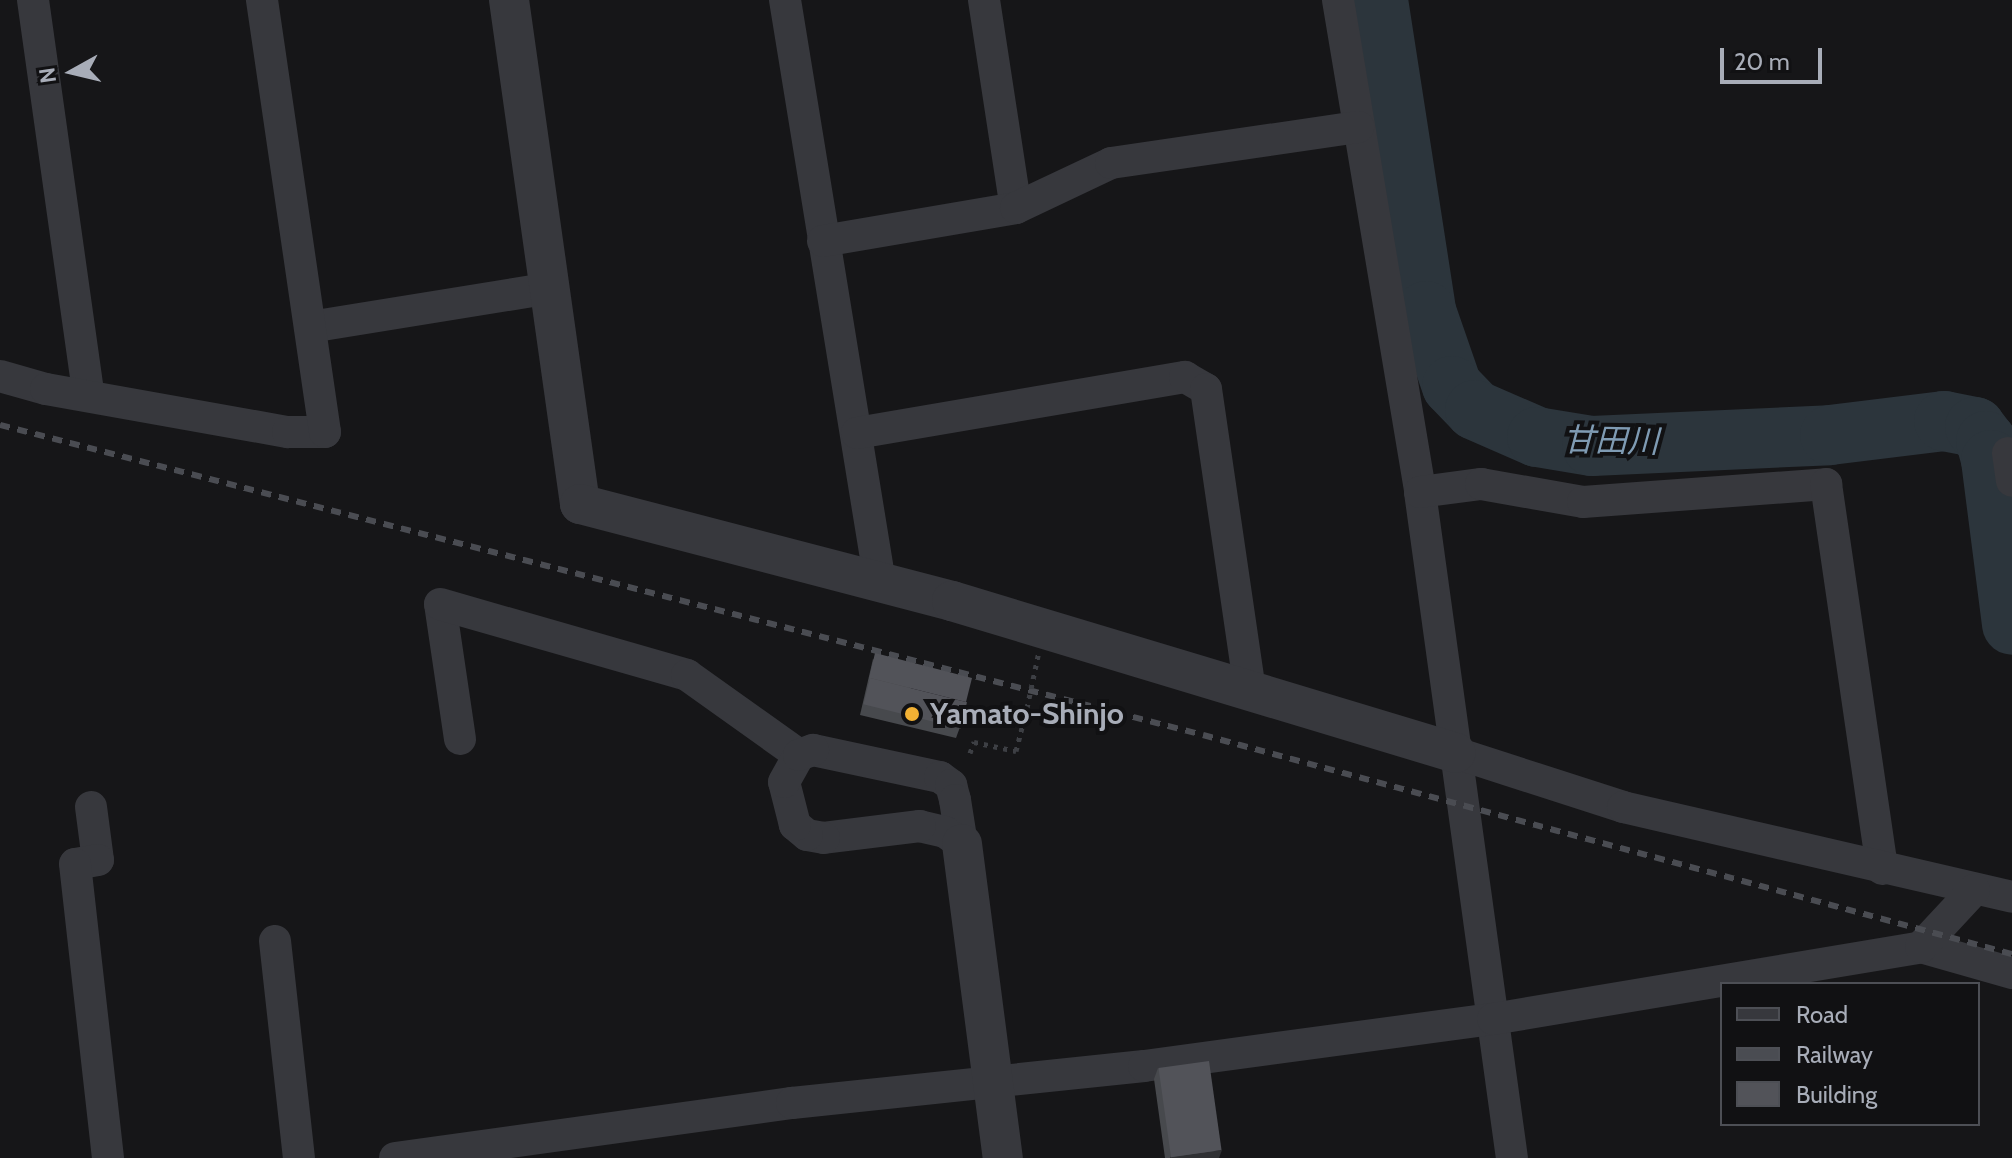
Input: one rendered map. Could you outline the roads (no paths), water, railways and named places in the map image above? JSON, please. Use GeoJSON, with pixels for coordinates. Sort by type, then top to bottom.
{"type":"FeatureCollection","features":[{"type":"Feature","properties":{"kind":"street"},"geometry":{"type":"LineString","coordinates":[[33,0],[89,396]]}},
{"type":"Feature","properties":{"kind":"street"},"geometry":{"type":"LineString","coordinates":[[0,376],[89,396],[288,432],[325,432],[262,0]]}},
{"type":"Feature","properties":{"kind":"street"},"geometry":{"type":"LineString","coordinates":[[509,0],[580,504],[880,583],[1456,753],[1623,807],[2012,897]]}},
{"type":"Feature","properties":{"kind":"street"},"geometry":{"type":"LineString","coordinates":[[785,0],[880,583]]}},
{"type":"Feature","properties":{"kind":"street"},"geometry":{"type":"LineString","coordinates":[[984,0],[1016,208]]}},
{"type":"Feature","properties":{"kind":"street"},"geometry":{"type":"LineString","coordinates":[[1338,0],[1420,492],[1512,1158]]}},
{"type":"Feature","properties":{"kind":"street"},"geometry":{"type":"LineString","coordinates":[[823,241],[1016,208],[1111,163],[1358,127]]}},
{"type":"Feature","properties":{"kind":"street"},"geometry":{"type":"LineString","coordinates":[[310,327],[551,288]]}},
{"type":"Feature","properties":{"kind":"street"},"geometry":{"type":"LineString","coordinates":[[857,433],[1185,377],[1206,389],[1250,691]]}},
{"type":"Feature","properties":{"kind":"street"},"geometry":{"type":"LineString","coordinates":[[1420,492],[1481,484],[1583,502],[1826,484],[1882,869]]}},
{"type":"Feature","properties":{"kind":"street"},"geometry":{"type":"LineString","coordinates":[[460,739],[440,604],[687,675],[720,694],[799,755],[830,751],[940,777],[951,785],[962,844],[1003,1158]]}},
{"type":"Feature","properties":{"kind":"street"},"geometry":{"type":"LineString","coordinates":[[799,755],[784,782],[795,825],[807,835],[824,838],[920,826],[945,832],[962,844]]}},
{"type":"Feature","properties":{"kind":"street"},"geometry":{"type":"LineString","coordinates":[[91,807],[98,860],[75,864],[108,1158]]}},
{"type":"Feature","properties":{"kind":"street"},"geometry":{"type":"LineString","coordinates":[[1921,947],[1974,890]]}},
{"type":"Feature","properties":{"kind":"street"},"geometry":{"type":"LineString","coordinates":[[275,941],[299,1158]]}},
{"type":"Feature","properties":{"kind":"street"},"geometry":{"type":"LineString","coordinates":[[395,1158],[792,1103],[994,1083],[1493,1019],[1921,947],[2012,973]]}},
{"type":"Feature","properties":{"kind":"waterway","name":"甘田川"},"geometry":{"type":"LineString","coordinates":[[1378,0],[1426,311],[1452,386],[1475,410],[1537,437],[1592,446],[1830,435],[1944,421],[1975,427],[1986,441],[1991,460],[2012,625]]}},
{"type":"Feature","properties":{"kind":"railway"},"geometry":{"type":"LineString","coordinates":[[0,425],[1203,735],[2012,954]]}},
{"type":"Feature","properties":{"kind":"place","name":"Yamato-Shinjo"},"geometry":{"type":"Point","coordinates":[912,714]}}]}
